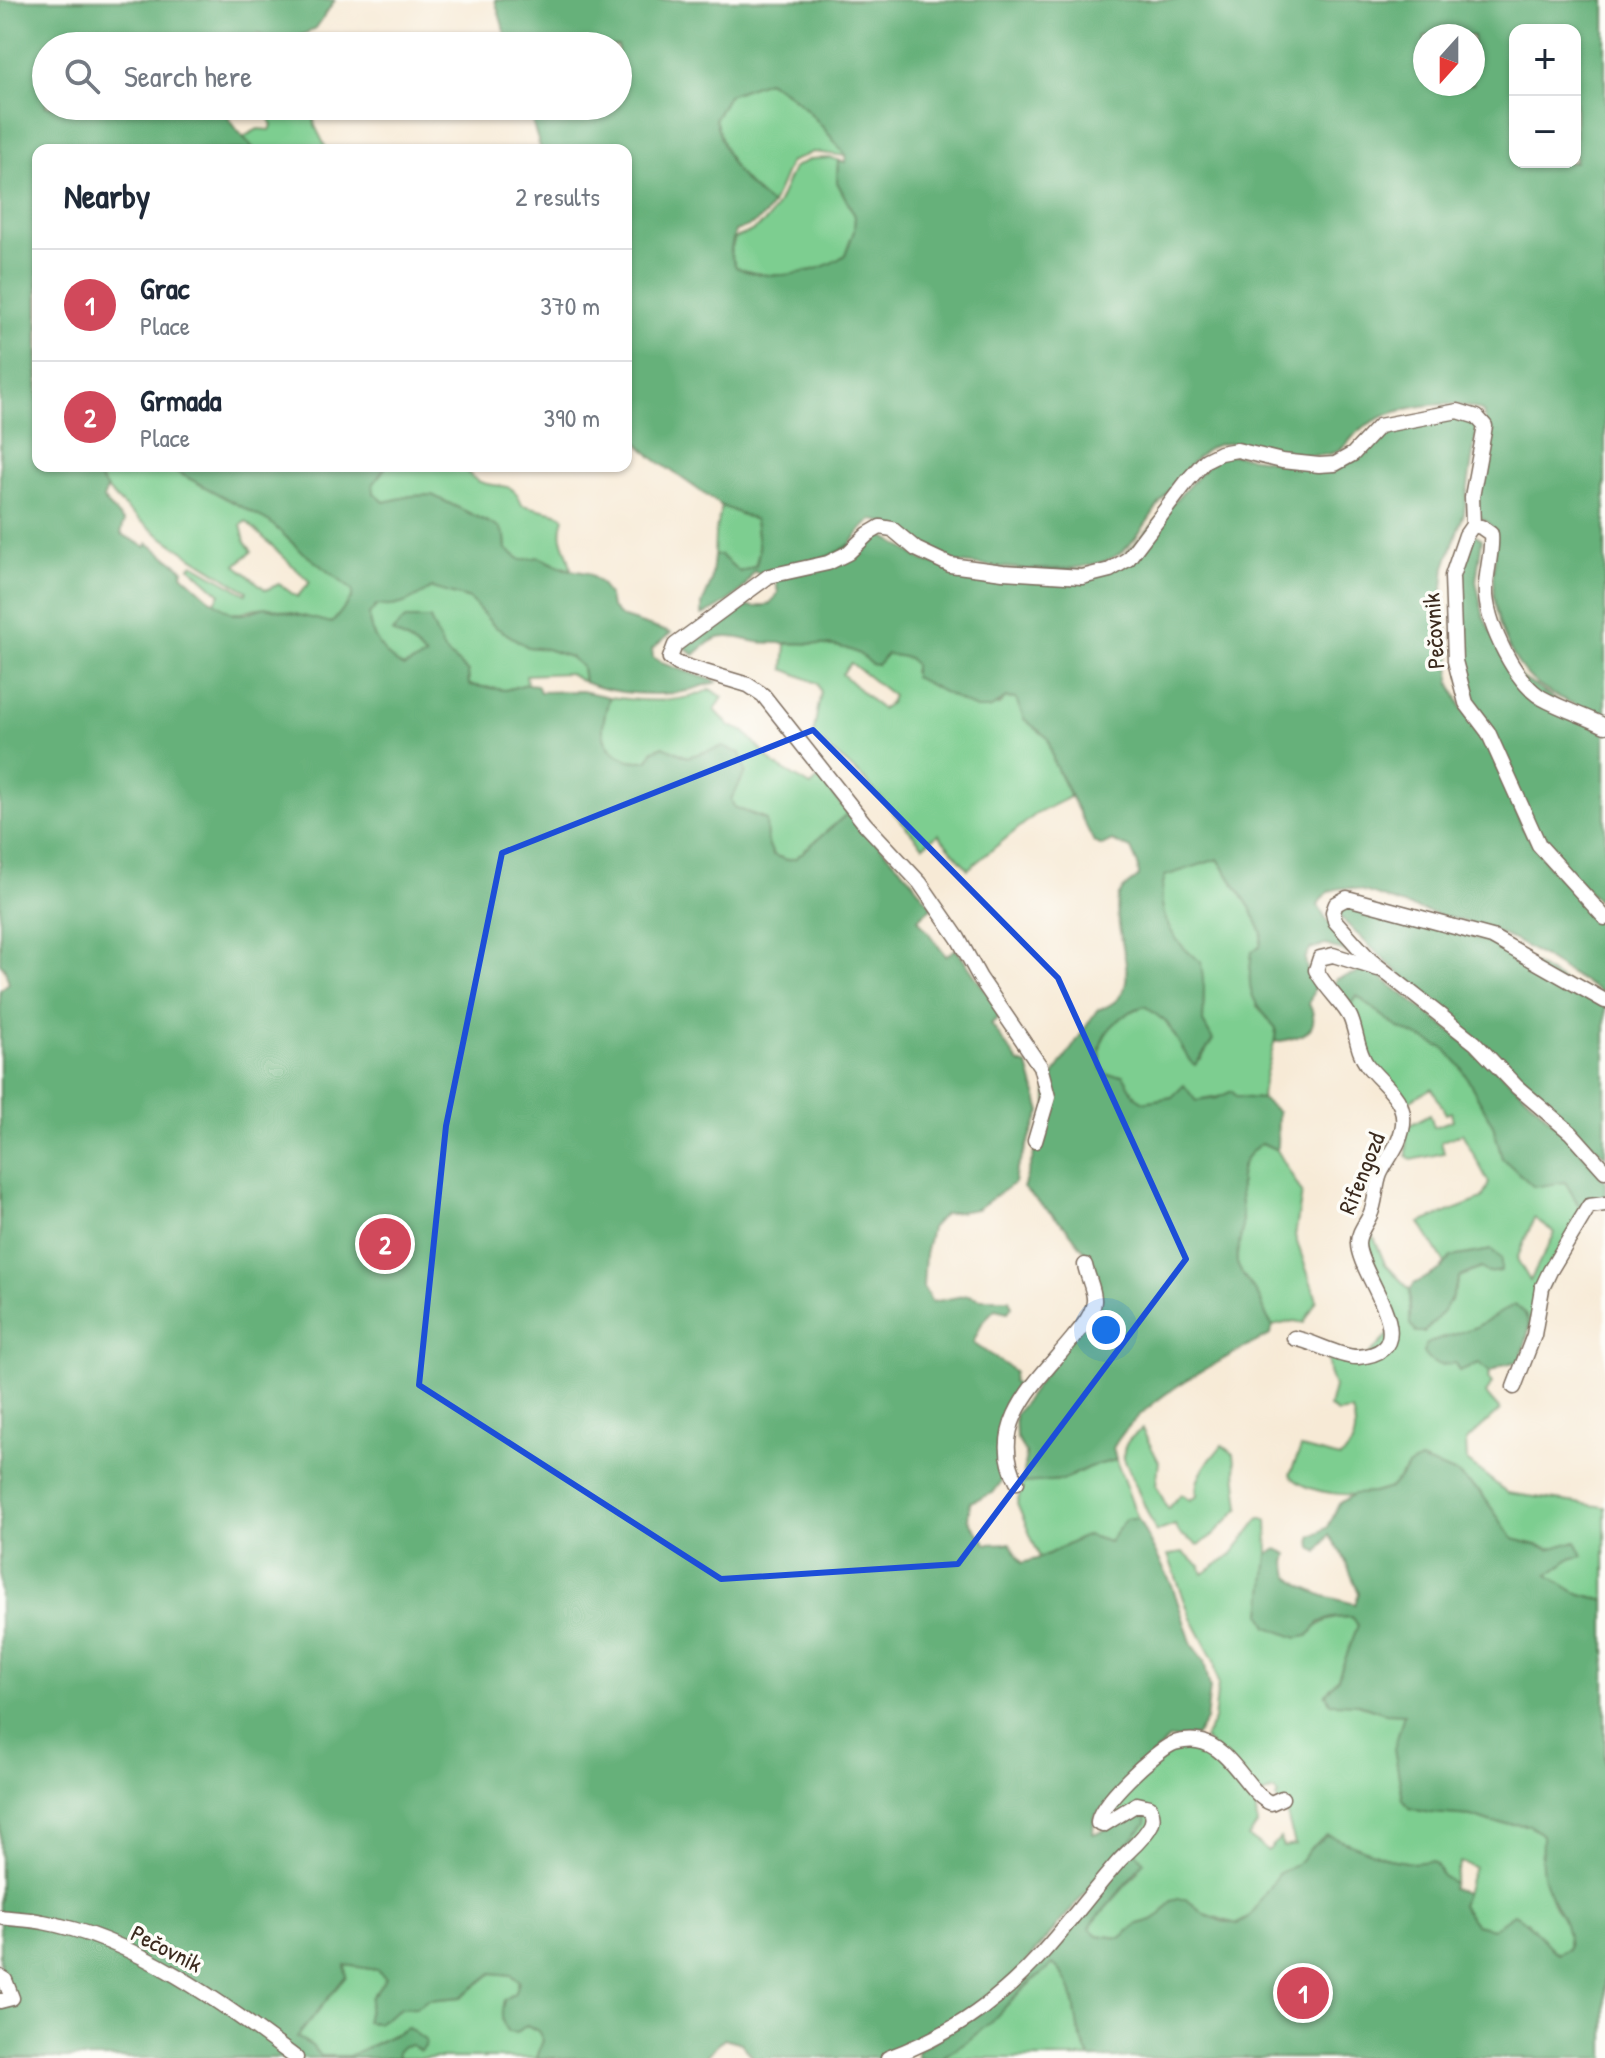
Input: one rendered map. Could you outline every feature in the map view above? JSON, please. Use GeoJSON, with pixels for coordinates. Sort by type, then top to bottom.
{"type":"FeatureCollection","features":[{"type":"Feature","properties":{"kind":"street"},"geometry":{"type":"LineString","coordinates":[[1035,1141],[1048,1097],[1040,1066],[980,978],[958,938],[920,883],[865,824],[763,695],[748,685],[678,664],[670,658],[670,653],[689,633],[769,576],[828,563],[848,553],[880,527],[892,529],[916,549],[950,565],[1082,577],[1110,570],[1128,559],[1188,480],[1206,460],[1220,453],[1237,450],[1282,461],[1335,464],[1353,454],[1379,426],[1458,411],[1477,417],[1485,426],[1472,497],[1473,525],[1491,534],[1485,595],[1495,634],[1516,670],[1539,697],[1605,726]]}},
{"type":"Feature","properties":{"kind":"street","name":"Pečovnik"},"geometry":{"type":"LineString","coordinates":[[1473,525],[1466,535],[1452,576],[1455,661],[1466,703],[1488,732],[1539,845],[1605,918]]}},
{"type":"Feature","properties":{"kind":"street"},"geometry":{"type":"LineString","coordinates":[[1605,1001],[1492,937],[1347,898],[1336,904],[1333,912],[1335,921],[1382,971],[1475,1043],[1517,1087],[1571,1133],[1605,1171]]}},
{"type":"Feature","properties":{"kind":"street","name":"Rifengozd"},"geometry":{"type":"LineString","coordinates":[[1294,1338],[1356,1357],[1378,1351],[1386,1342],[1390,1327],[1388,1312],[1366,1270],[1358,1241],[1372,1214],[1380,1175],[1403,1128],[1403,1111],[1397,1095],[1367,1064],[1358,1047],[1351,1017],[1316,970],[1320,958],[1333,955],[1382,971]]}},
{"type":"Feature","properties":{"kind":"street"},"geometry":{"type":"LineString","coordinates":[[1514,1387],[1534,1335],[1542,1288],[1550,1271],[1589,1206],[1605,1204]]}},
{"type":"Feature","properties":{"kind":"street"},"geometry":{"type":"LineString","coordinates":[[1017,1482],[1007,1463],[1014,1415],[1024,1395],[1087,1321],[1094,1301],[1085,1265]]}},
{"type":"Feature","properties":{"kind":"street"},"geometry":{"type":"LineString","coordinates":[[888,2058],[939,2035],[995,1999],[1053,1943],[1142,1837],[1153,1815],[1150,1807],[1137,1804],[1103,1825],[1098,1823],[1098,1816],[1112,1795],[1170,1745],[1198,1741],[1215,1749],[1244,1776],[1263,1800],[1271,1803],[1282,1798]]}},
{"type":"Feature","properties":{"kind":"street","name":"Pečovnik"},"geometry":{"type":"LineString","coordinates":[[0,1917],[43,1922],[83,1933],[147,1959],[211,1995],[296,2058]]}},
{"type":"Feature","properties":{"kind":"street"},"geometry":{"type":"LineString","coordinates":[[0,1977],[5,1980],[12,1998],[0,2001]]}},
{"type":"Feature","properties":{"kind":"highlighted area"},"geometry":{"type":"Polygon","coordinates":[[[813,730],[1058,978],[1186,1259],[958,1564],[721,1579],[419,1385],[446,1126],[502,853],[813,730]]]}},
{"type":"Feature","properties":{"kind":"green space"},"geometry":{"type":"Polygon","coordinates":[[[0,0],[335,0],[316,28],[308,32],[32,32],[32,120],[230,120],[250,144],[32,144],[32,472],[95,472],[107,489],[103,499],[124,522],[121,534],[146,547],[148,543],[183,569],[182,574],[211,600],[233,614],[265,607],[332,623],[352,598],[352,590],[300,550],[270,522],[177,472],[382,472],[373,485],[374,493],[384,502],[432,495],[500,528],[506,549],[521,560],[539,557],[565,569],[588,573],[601,584],[611,607],[621,617],[671,633],[652,649],[653,657],[664,664],[718,682],[662,694],[621,692],[595,686],[584,682],[582,667],[570,657],[528,647],[494,626],[470,599],[432,588],[400,604],[377,605],[369,615],[370,623],[379,645],[403,667],[426,657],[412,643],[392,632],[405,619],[430,619],[444,651],[468,672],[469,685],[505,690],[527,684],[537,685],[540,692],[582,691],[609,697],[603,723],[605,739],[613,751],[626,759],[648,760],[654,750],[664,746],[687,757],[722,747],[740,753],[746,772],[731,799],[734,807],[766,820],[767,841],[773,855],[787,860],[796,858],[848,813],[906,873],[932,907],[918,919],[946,956],[956,949],[1002,1014],[991,1024],[1019,1063],[1028,1066],[1041,1112],[1014,1183],[977,1209],[944,1214],[931,1228],[925,1255],[923,1287],[932,1302],[968,1295],[981,1299],[1009,1299],[1012,1306],[1008,1312],[995,1309],[983,1321],[973,1343],[1014,1371],[1012,1382],[1019,1386],[1007,1406],[1001,1431],[1001,1482],[993,1493],[970,1502],[968,1519],[987,1544],[1010,1543],[1022,1563],[1040,1558],[1087,1535],[1109,1542],[1126,1519],[1138,1519],[1172,1585],[1192,1645],[1204,1661],[1210,1688],[1206,1720],[1196,1736],[1169,1739],[1094,1817],[1093,1834],[1112,1827],[1136,1808],[1146,1809],[1146,1823],[1014,1976],[934,2036],[882,2058],[754,2058],[741,2043],[724,2038],[704,2058],[537,2058],[543,2040],[538,2031],[527,2025],[516,2033],[508,2032],[504,2025],[504,2000],[516,1992],[519,1981],[511,1975],[492,1973],[461,1997],[428,2000],[416,2007],[401,2008],[377,2023],[366,2022],[371,1998],[386,1978],[377,1970],[345,1965],[346,1976],[297,2037],[312,2046],[320,2056],[349,2056],[408,2028],[426,2041],[425,2047],[420,2051],[411,2045],[403,2046],[397,2052],[398,2058],[0,2058],[0,990],[9,983],[0,963],[0,0]]]}},
{"type":"Feature","properties":{"kind":"green space"},"geometry":{"type":"Polygon","coordinates":[[[495,0],[1605,0],[1605,718],[1538,685],[1518,664],[1504,637],[1494,593],[1494,531],[1487,522],[1473,514],[1486,426],[1483,412],[1454,405],[1421,406],[1388,415],[1361,429],[1343,447],[1329,454],[1300,455],[1239,444],[1214,446],[1180,476],[1132,542],[1119,554],[1103,562],[1061,569],[1037,569],[951,562],[911,542],[890,524],[873,520],[851,543],[832,555],[759,574],[754,571],[733,597],[702,615],[702,604],[711,583],[714,556],[720,555],[740,572],[756,566],[759,551],[755,520],[722,506],[653,458],[632,437],[632,144],[539,144],[531,120],[632,120],[632,32],[505,32],[495,0]],[[767,81],[728,95],[715,119],[734,168],[772,205],[756,222],[735,231],[730,253],[736,267],[749,272],[777,275],[806,272],[845,255],[854,231],[855,216],[837,182],[838,160],[845,162],[846,156],[801,104],[767,81]]]}},
{"type":"Feature","properties":{"kind":"green space"},"geometry":{"type":"Polygon","coordinates":[[[767,81],[801,104],[846,156],[813,152],[790,162],[772,205],[734,168],[715,119],[728,95],[767,81]]]}},
{"type":"Feature","properties":{"kind":"green space"},"geometry":{"type":"Polygon","coordinates":[[[270,120],[314,120],[324,144],[249,144],[243,137],[258,129],[270,130],[270,120]]]}},
{"type":"Feature","properties":{"kind":"green space"},"geometry":{"type":"Polygon","coordinates":[[[811,159],[838,160],[837,182],[855,216],[854,231],[845,255],[820,267],[792,274],[762,274],[736,267],[730,253],[735,238],[761,226],[768,218],[794,167],[811,159]]]}},
{"type":"Feature","properties":{"kind":"green space"},"geometry":{"type":"Polygon","coordinates":[[[1453,413],[1476,422],[1476,434],[1464,513],[1445,567],[1442,598],[1451,654],[1450,682],[1462,708],[1486,738],[1523,829],[1550,868],[1605,923],[1605,994],[1521,944],[1491,930],[1368,892],[1345,888],[1325,895],[1318,905],[1327,920],[1359,951],[1356,956],[1326,945],[1310,949],[1305,959],[1307,969],[1316,982],[1309,1004],[1313,1014],[1311,1028],[1300,1036],[1275,1042],[1276,1028],[1255,1000],[1250,985],[1252,951],[1260,947],[1262,933],[1251,909],[1218,859],[1165,876],[1162,889],[1164,913],[1174,935],[1201,962],[1203,1022],[1213,1040],[1195,1065],[1167,1023],[1145,1006],[1124,1016],[1106,1034],[1100,1049],[1102,1069],[1108,1075],[1123,1075],[1136,1097],[1144,1102],[1172,1097],[1184,1085],[1196,1101],[1217,1098],[1232,1091],[1236,1097],[1262,1099],[1278,1112],[1277,1150],[1262,1143],[1251,1152],[1241,1170],[1242,1227],[1237,1258],[1241,1272],[1257,1294],[1273,1326],[1270,1335],[1183,1382],[1142,1413],[1113,1448],[1116,1460],[1089,1467],[1063,1480],[1023,1483],[1026,1454],[1016,1437],[1015,1415],[1100,1297],[1092,1274],[1095,1265],[1065,1226],[1023,1188],[1047,1114],[1047,1089],[1097,1010],[1114,1002],[1123,992],[1126,963],[1117,914],[1118,899],[1123,889],[1139,876],[1138,865],[1131,849],[1112,841],[1102,846],[1094,842],[1054,763],[1048,738],[1024,719],[1016,699],[1006,698],[990,709],[976,709],[914,677],[914,664],[909,658],[887,654],[877,665],[848,649],[818,644],[757,642],[724,637],[705,645],[694,655],[683,645],[743,597],[746,606],[770,604],[778,593],[776,581],[872,536],[885,537],[925,561],[955,571],[1111,570],[1219,453],[1330,469],[1370,433],[1453,413]]]}},
{"type":"Feature","properties":{"kind":"green space"},"geometry":{"type":"Polygon","coordinates":[[[95,472],[179,472],[270,522],[300,550],[345,583],[352,590],[352,598],[332,623],[260,607],[231,612],[214,603],[220,594],[190,567],[193,564],[246,594],[247,591],[161,536],[119,502],[95,472]],[[246,521],[241,525],[245,542],[252,551],[236,565],[266,590],[279,584],[297,597],[310,582],[246,521]]]}},
{"type":"Feature","properties":{"kind":"green space"},"geometry":{"type":"Polygon","coordinates":[[[382,472],[467,472],[480,482],[511,488],[522,505],[560,514],[564,518],[561,533],[571,570],[539,558],[521,560],[506,549],[500,528],[432,495],[384,502],[374,493],[373,485],[382,472]]]}},
{"type":"Feature","properties":{"kind":"green space"},"geometry":{"type":"Polygon","coordinates":[[[722,506],[755,520],[759,551],[755,566],[740,572],[720,555],[714,556],[715,534],[722,506]]]}},
{"type":"Feature","properties":{"kind":"green space"},"geometry":{"type":"Polygon","coordinates":[[[1476,535],[1482,539],[1476,581],[1484,618],[1510,670],[1605,732],[1605,908],[1558,861],[1531,822],[1462,681],[1458,577],[1468,537],[1476,535]]]}},
{"type":"Feature","properties":{"kind":"green space"},"geometry":{"type":"Polygon","coordinates":[[[432,588],[470,599],[494,626],[528,647],[570,657],[582,667],[584,682],[569,673],[526,675],[527,684],[505,690],[469,685],[468,672],[444,651],[392,632],[412,643],[426,658],[402,667],[379,645],[369,615],[377,605],[432,588]]]}},
{"type":"Feature","properties":{"kind":"green space"},"geometry":{"type":"Polygon","coordinates":[[[786,644],[849,649],[877,665],[887,653],[909,658],[915,664],[913,672],[976,709],[999,705],[1006,698],[1016,699],[1024,719],[1048,738],[1054,763],[1070,797],[1036,814],[968,869],[938,834],[923,846],[863,778],[813,735],[821,692],[817,683],[784,669],[786,644]],[[851,663],[842,674],[881,709],[890,703],[893,696],[851,663]]]}},
{"type":"Feature","properties":{"kind":"green space"},"geometry":{"type":"Polygon","coordinates":[[[710,689],[723,697],[715,710],[730,726],[745,732],[775,765],[811,786],[819,778],[848,813],[796,858],[787,860],[773,855],[762,817],[734,808],[731,799],[746,772],[722,747],[687,757],[663,746],[654,750],[648,760],[640,761],[619,756],[608,746],[603,723],[609,697],[674,700],[710,689]]]}},
{"type":"Feature","properties":{"kind":"green space"},"geometry":{"type":"Polygon","coordinates":[[[1217,858],[1251,909],[1262,933],[1257,1006],[1276,1028],[1262,1099],[1223,1096],[1196,1101],[1172,1097],[1144,1102],[1136,1097],[1123,1075],[1108,1075],[1102,1069],[1102,1041],[1117,1021],[1146,1006],[1167,1023],[1190,1061],[1201,1059],[1212,1040],[1203,1022],[1204,988],[1164,920],[1160,892],[1164,876],[1217,858]]]}},
{"type":"Feature","properties":{"kind":"green space"},"geometry":{"type":"Polygon","coordinates":[[[1345,905],[1486,942],[1529,961],[1605,1006],[1605,1156],[1372,948],[1340,917],[1339,910],[1345,905]]]}},
{"type":"Feature","properties":{"kind":"green space"},"geometry":{"type":"Polygon","coordinates":[[[1363,971],[1379,976],[1409,999],[1527,1097],[1581,1151],[1605,1181],[1605,1198],[1580,1207],[1565,1182],[1534,1187],[1502,1158],[1493,1125],[1461,1067],[1445,1049],[1397,1027],[1357,996],[1348,1007],[1332,986],[1336,979],[1363,971]]]}},
{"type":"Feature","properties":{"kind":"green space"},"geometry":{"type":"Polygon","coordinates":[[[1357,996],[1397,1027],[1445,1048],[1461,1067],[1493,1125],[1502,1158],[1565,1181],[1580,1207],[1530,1328],[1488,1320],[1427,1344],[1455,1363],[1459,1371],[1479,1363],[1490,1372],[1488,1378],[1492,1383],[1486,1394],[1500,1410],[1466,1441],[1467,1461],[1508,1493],[1605,1507],[1605,1601],[1575,1592],[1547,1575],[1570,1559],[1582,1556],[1513,1539],[1481,1493],[1457,1474],[1420,1460],[1392,1486],[1382,1491],[1354,1495],[1308,1487],[1290,1474],[1301,1448],[1340,1458],[1349,1449],[1354,1437],[1352,1411],[1337,1413],[1329,1407],[1334,1387],[1327,1350],[1367,1357],[1394,1329],[1394,1315],[1361,1246],[1363,1235],[1372,1233],[1385,1264],[1410,1290],[1410,1324],[1451,1301],[1459,1277],[1481,1268],[1491,1250],[1452,1257],[1445,1264],[1420,1223],[1482,1199],[1489,1183],[1462,1133],[1441,1142],[1444,1153],[1412,1160],[1407,1156],[1406,1127],[1430,1114],[1434,1127],[1453,1120],[1451,1112],[1446,1114],[1432,1088],[1405,1103],[1370,1061],[1348,1007],[1357,996]],[[1534,1218],[1517,1259],[1530,1281],[1555,1233],[1534,1218]]]}},
{"type":"Feature","properties":{"kind":"green space"},"geometry":{"type":"Polygon","coordinates":[[[1262,1143],[1277,1150],[1302,1193],[1295,1236],[1317,1300],[1304,1323],[1294,1321],[1273,1326],[1237,1263],[1242,1226],[1241,1170],[1251,1152],[1262,1143]]]}},
{"type":"Feature","properties":{"kind":"green space"},"geometry":{"type":"Polygon","coordinates":[[[1492,1250],[1501,1259],[1501,1271],[1488,1273],[1481,1268],[1459,1277],[1442,1313],[1424,1332],[1416,1332],[1410,1324],[1410,1290],[1414,1284],[1441,1269],[1451,1257],[1492,1250]]]}},
{"type":"Feature","properties":{"kind":"green space"},"geometry":{"type":"Polygon","coordinates":[[[1515,1304],[1529,1324],[1520,1361],[1502,1365],[1490,1372],[1479,1363],[1459,1371],[1455,1363],[1437,1364],[1424,1353],[1426,1344],[1476,1327],[1515,1304]]]}},
{"type":"Feature","properties":{"kind":"green space"},"geometry":{"type":"Polygon","coordinates":[[[1142,1429],[1159,1462],[1156,1485],[1168,1509],[1181,1494],[1190,1501],[1197,1496],[1200,1475],[1222,1445],[1234,1454],[1240,1508],[1199,1545],[1180,1534],[1175,1525],[1156,1532],[1124,1459],[1128,1442],[1142,1429]]]}},
{"type":"Feature","properties":{"kind":"green space"},"geometry":{"type":"Polygon","coordinates":[[[1116,1460],[1138,1519],[1126,1519],[1109,1542],[1087,1535],[1040,1558],[1017,1504],[1023,1483],[1063,1480],[1089,1467],[1116,1460]]]}},
{"type":"Feature","properties":{"kind":"green space"},"geometry":{"type":"Polygon","coordinates":[[[1420,1460],[1457,1474],[1481,1493],[1513,1539],[1550,1549],[1576,1541],[1583,1556],[1570,1559],[1548,1575],[1575,1592],[1605,1601],[1605,2058],[1090,2058],[1079,2032],[1069,1985],[1053,1964],[1025,1986],[970,2039],[941,2058],[918,2058],[917,2051],[993,2005],[1134,1849],[1144,1862],[1089,1928],[1097,1935],[1120,1938],[1138,1924],[1161,1914],[1171,1901],[1178,1899],[1186,1899],[1205,1914],[1221,1921],[1238,1924],[1250,1917],[1278,1874],[1301,1861],[1327,1835],[1389,1859],[1412,1863],[1431,1861],[1442,1876],[1453,1883],[1451,1888],[1465,1893],[1461,1906],[1476,1925],[1492,1929],[1514,1914],[1532,1927],[1557,1954],[1568,1949],[1564,1921],[1543,1874],[1542,1835],[1530,1825],[1492,1823],[1472,1816],[1429,1813],[1409,1808],[1403,1799],[1394,1749],[1404,1714],[1385,1713],[1359,1704],[1330,1703],[1326,1694],[1338,1678],[1358,1625],[1351,1617],[1320,1622],[1308,1636],[1297,1638],[1268,1627],[1262,1614],[1268,1555],[1277,1549],[1288,1554],[1286,1563],[1289,1576],[1303,1587],[1355,1604],[1359,1593],[1342,1553],[1329,1535],[1318,1552],[1312,1548],[1311,1537],[1328,1527],[1339,1504],[1354,1494],[1390,1488],[1409,1466],[1420,1460]]]}},
{"type":"Feature","properties":{"kind":"green space"},"geometry":{"type":"Polygon","coordinates":[[[1260,1518],[1267,1520],[1268,1555],[1262,1614],[1308,1636],[1326,1621],[1351,1617],[1358,1625],[1338,1678],[1326,1694],[1385,1713],[1404,1713],[1420,1811],[1472,1816],[1492,1823],[1530,1825],[1542,1835],[1550,1894],[1565,1924],[1568,1949],[1558,1954],[1527,1921],[1507,1921],[1492,1929],[1476,1925],[1461,1906],[1474,1867],[1460,1862],[1453,1883],[1442,1876],[1431,1861],[1412,1863],[1389,1859],[1327,1836],[1310,1849],[1301,1861],[1278,1874],[1250,1917],[1237,1924],[1205,1914],[1186,1899],[1171,1901],[1161,1914],[1138,1924],[1120,1938],[1097,1935],[1088,1928],[1139,1871],[1105,1817],[1113,1800],[1176,1746],[1207,1747],[1227,1762],[1255,1797],[1257,1825],[1248,1837],[1268,1851],[1280,1838],[1283,1847],[1295,1845],[1286,1811],[1283,1811],[1274,1791],[1261,1795],[1204,1739],[1214,1720],[1218,1684],[1214,1661],[1191,1618],[1168,1555],[1183,1553],[1200,1566],[1203,1574],[1231,1555],[1260,1518]]]}},
{"type":"Feature","properties":{"kind":"green space"},"geometry":{"type":"Polygon","coordinates":[[[1053,1964],[1069,1986],[1079,2032],[1090,2058],[941,2058],[971,2037],[1053,1964]]]}},
{"type":"Feature","properties":{"kind":"green space"},"geometry":{"type":"Polygon","coordinates":[[[345,1965],[377,1970],[386,1978],[371,1998],[367,2022],[377,2023],[401,2008],[416,2007],[427,2000],[461,1997],[492,1973],[511,1975],[519,1981],[516,1992],[527,2025],[539,2031],[543,2040],[537,2058],[398,2058],[397,2052],[402,2046],[425,2041],[408,2028],[349,2056],[320,2056],[312,2046],[297,2037],[346,1976],[345,1965]]]}},
{"type":"Feature","properties":{"kind":"place","name":"Grmada"},"geometry":{"type":"Point","coordinates":[385,1244]}},
{"type":"Feature","properties":{"kind":"place","name":"Grac"},"geometry":{"type":"Point","coordinates":[1303,1993]}}]}
